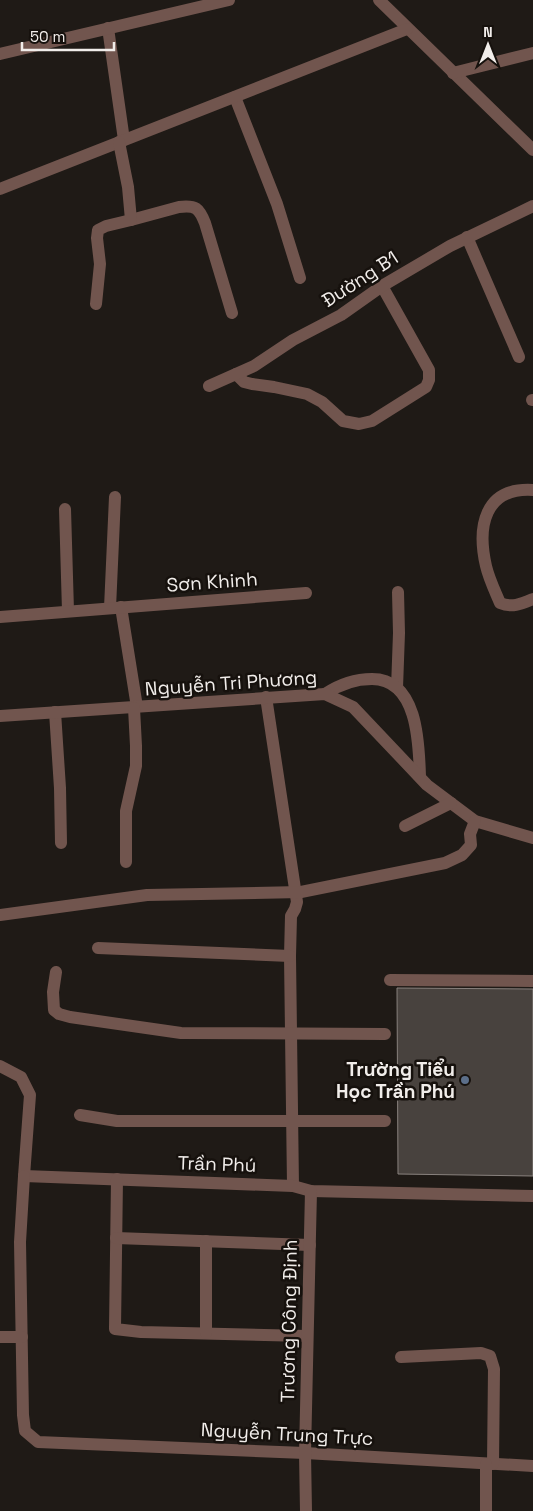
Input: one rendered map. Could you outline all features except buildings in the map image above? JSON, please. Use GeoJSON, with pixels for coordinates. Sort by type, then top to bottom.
{"type":"FeatureCollection","features":[{"type":"Feature","properties":{"kind":"street"},"geometry":{"type":"LineString","coordinates":[[0,54],[229,0]]}},
{"type":"Feature","properties":{"kind":"street"},"geometry":{"type":"LineString","coordinates":[[378,0],[533,150]]}},
{"type":"Feature","properties":{"kind":"street"},"geometry":{"type":"LineString","coordinates":[[108,28],[131,220]]}},
{"type":"Feature","properties":{"kind":"street"},"geometry":{"type":"LineString","coordinates":[[0,189],[408,28]]}},
{"type":"Feature","properties":{"kind":"street"},"geometry":{"type":"LineString","coordinates":[[453,73],[533,53]]}},
{"type":"Feature","properties":{"kind":"street"},"geometry":{"type":"LineString","coordinates":[[235,97],[278,204],[300,278]]}},
{"type":"Feature","properties":{"kind":"street"},"geometry":{"type":"LineString","coordinates":[[96,304],[100,264],[96,238],[98,230],[106,226],[187,206],[198,209],[205,223],[232,313]]}},
{"type":"Feature","properties":{"kind":"street","name":"Đường B1"},"geometry":{"type":"LineString","coordinates":[[209,386],[254,366],[293,340],[341,315],[382,286],[467,237],[533,206]]}},
{"type":"Feature","properties":{"kind":"street"},"geometry":{"type":"LineString","coordinates":[[467,237],[519,357]]}},
{"type":"Feature","properties":{"kind":"street"},"geometry":{"type":"LineString","coordinates":[[236,374],[244,382],[307,394],[322,402],[343,421],[351,424],[372,421],[426,387],[429,380],[429,370],[382,286]]}},
{"type":"Feature","properties":{"kind":"street"},"geometry":{"type":"LineString","coordinates":[[533,490],[521,489],[498,498],[488,509],[483,542],[486,567],[500,603],[508,606],[520,605],[533,599]]}},
{"type":"Feature","properties":{"kind":"street"},"geometry":{"type":"LineString","coordinates":[[115,497],[115,608],[135,708],[136,766],[126,811],[126,862]]}},
{"type":"Feature","properties":{"kind":"street"},"geometry":{"type":"LineString","coordinates":[[65,509],[68,612]]}},
{"type":"Feature","properties":{"kind":"street"},"geometry":{"type":"LineString","coordinates":[[397,688],[400,633],[398,592]]}},
{"type":"Feature","properties":{"kind":"street","name":"Sơn Khinh"},"geometry":{"type":"LineString","coordinates":[[0,617],[306,593]]}},
{"type":"Feature","properties":{"kind":"street"},"geometry":{"type":"LineString","coordinates":[[325,694],[339,685],[365,679],[390,681],[404,697],[414,717],[419,738],[420,777]]}},
{"type":"Feature","properties":{"kind":"street","name":"Nguyễn Tri Phương"},"geometry":{"type":"LineString","coordinates":[[0,716],[325,694],[353,707],[427,785],[475,821],[533,838]]}},
{"type":"Feature","properties":{"kind":"street"},"geometry":{"type":"LineString","coordinates":[[266,697],[297,902],[290,916],[293,1186]]}},
{"type":"Feature","properties":{"kind":"street"},"geometry":{"type":"LineString","coordinates":[[55,712],[60,788],[61,843]]}},
{"type":"Feature","properties":{"kind":"street"},"geometry":{"type":"LineString","coordinates":[[405,826],[451,803]]}},
{"type":"Feature","properties":{"kind":"street"},"geometry":{"type":"LineString","coordinates":[[0,916],[147,895],[301,892],[366,880],[445,863],[462,855],[471,845],[470,834],[475,821]]}},
{"type":"Feature","properties":{"kind":"street"},"geometry":{"type":"LineString","coordinates":[[98,948],[290,956]]}},
{"type":"Feature","properties":{"kind":"street"},"geometry":{"type":"LineString","coordinates":[[56,972],[53,992],[54,1010],[59,1014],[70,1017],[181,1032],[385,1034]]}},
{"type":"Feature","properties":{"kind":"street"},"geometry":{"type":"LineString","coordinates":[[390,980],[533,981]]}},
{"type":"Feature","properties":{"kind":"street"},"geometry":{"type":"LineString","coordinates":[[0,1066],[21,1077],[30,1095],[20,1242],[22,1337],[0,1337]]}},
{"type":"Feature","properties":{"kind":"street"},"geometry":{"type":"LineString","coordinates":[[80,1115],[117,1121],[385,1121]]}},
{"type":"Feature","properties":{"kind":"street","name":"Trần Phú"},"geometry":{"type":"LineString","coordinates":[[24,1176],[293,1186],[311,1191],[533,1196]]}},
{"type":"Feature","properties":{"kind":"street"},"geometry":{"type":"LineString","coordinates":[[117,1179],[115,1329],[141,1332],[307,1336]]}},
{"type":"Feature","properties":{"kind":"street","name":"Trương Công Định"},"geometry":{"type":"LineString","coordinates":[[306,1511],[305,1453],[311,1191]]}},
{"type":"Feature","properties":{"kind":"street"},"geometry":{"type":"LineString","coordinates":[[116,1238],[310,1245]]}},
{"type":"Feature","properties":{"kind":"street"},"geometry":{"type":"LineString","coordinates":[[206,1241],[206,1333]]}},
{"type":"Feature","properties":{"kind":"street","name":"Nguyễn Trung Trực"},"geometry":{"type":"LineString","coordinates":[[22,1337],[25,1431],[38,1442],[305,1453],[533,1466]]}},
{"type":"Feature","properties":{"kind":"street"},"geometry":{"type":"LineString","coordinates":[[401,1357],[481,1353],[490,1356],[494,1369],[486,1511]]}},
{"type":"Feature","properties":{"kind":"place","name":"Trường Tiểu Học Trần Phú"},"geometry":{"type":"Point","coordinates":[465,1080]}}]}
